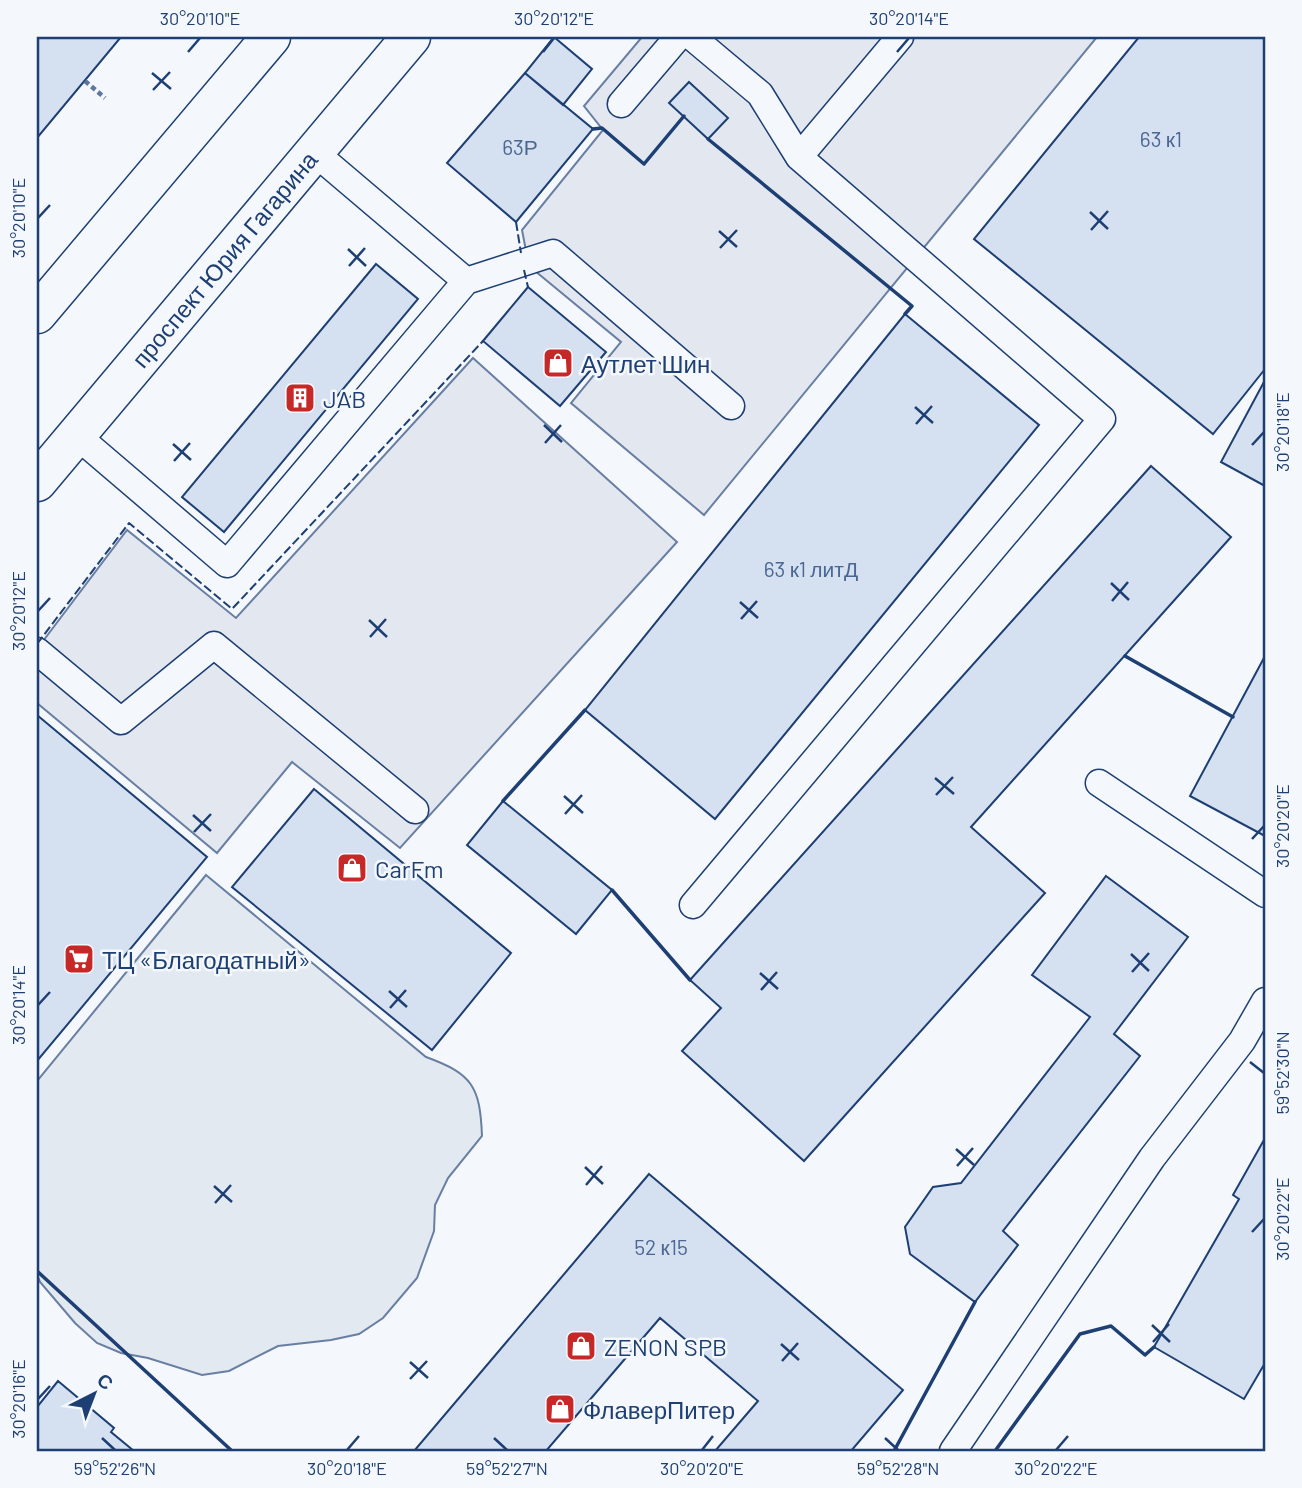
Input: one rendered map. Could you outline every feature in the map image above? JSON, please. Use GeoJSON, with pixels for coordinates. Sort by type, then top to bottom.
{"type":"FeatureCollection","features":[{"type":"Feature","properties":{"kind":"main road"},"geometry":{"type":"LineString","coordinates":[[37,314],[271,37]]}},
{"type":"Feature","properties":{"kind":"main road","name":"проспект Юрия Гагарина"},"geometry":{"type":"LineString","coordinates":[[37,482],[411,37]]}},
{"type":"Feature","properties":{"kind":"lane"},"geometry":{"type":"LineString","coordinates":[[621,104],[678,37]]}},
{"type":"Feature","properties":{"kind":"lane"},"geometry":{"type":"LineString","coordinates":[[692,37],[760,94],[799,157],[1102,419],[693,905]]}},
{"type":"Feature","properties":{"kind":"lane"},"geometry":{"type":"LineString","coordinates":[[799,157],[900,37]]}},
{"type":"Feature","properties":{"kind":"lane"},"geometry":{"type":"LineString","coordinates":[[314,152],[466,281]]}},
{"type":"Feature","properties":{"kind":"lane"},"geometry":{"type":"LineString","coordinates":[[76,435],[227,564],[466,281],[553,253],[731,406]]}},
{"type":"Feature","properties":{"kind":"lane"},"geometry":{"type":"LineString","coordinates":[[37,651],[121,721],[214,645],[415,810]]}},
{"type":"Feature","properties":{"kind":"lane"},"geometry":{"type":"LineString","coordinates":[[1099,783],[1265,894]]}},
{"type":"Feature","properties":{"kind":"lane"},"geometry":{"type":"LineString","coordinates":[[953,1451],[1152,1158],[1242,1041],[1265,1001]]}},
{"type":"Feature","properties":{"kind":"path"},"geometry":{"type":"LineString","coordinates":[[85,80],[105,98]]}},
{"type":"Feature","properties":{"kind":"shaded area"},"geometry":{"type":"Polygon","coordinates":[[[642,37],[1097,37],[704,515],[571,403],[621,342],[529,266],[522,230],[603,130],[584,106],[642,37]]]}},
{"type":"Feature","properties":{"kind":"shaded area"},"geometry":{"type":"Polygon","coordinates":[[[473,358],[677,542],[400,848],[292,762],[217,853],[37,703],[37,649],[127,530],[236,618],[473,358]]]}},
{"type":"Feature","properties":{"kind":"shaded area"},"geometry":{"type":"Polygon","coordinates":[[[206,875],[426,1057],[442,1063],[464,1077],[476,1094],[482,1136],[448,1178],[435,1205],[434,1231],[417,1278],[383,1318],[359,1334],[278,1346],[229,1371],[202,1375],[148,1358],[121,1353],[97,1343],[75,1323],[40,1282],[37,1275],[37,1081],[206,875]]]}},
{"type":"Feature","properties":{"kind":"building"},"geometry":{"type":"Polygon","coordinates":[[[37,37],[121,37],[37,138],[37,37]]]}},
{"type":"Feature","properties":{"kind":"building"},"geometry":{"type":"Polygon","coordinates":[[[554,37],[592,69],[563,105],[525,73],[554,37]]]}},
{"type":"Feature","properties":{"kind":"building"},"geometry":{"type":"Polygon","coordinates":[[[1139,37],[1265,37],[1265,369],[1213,434],[974,239],[1139,37]]]}},
{"type":"Feature","properties":{"kind":"building"},"geometry":{"type":"Polygon","coordinates":[[[525,73],[593,129],[516,222],[447,163],[525,73]]]}},
{"type":"Feature","properties":{"kind":"building"},"geometry":{"type":"Polygon","coordinates":[[[689,82],[728,118],[708,139],[669,103],[689,82]]]}},
{"type":"Feature","properties":{"kind":"building","name":"JAB"},"geometry":{"type":"Polygon","coordinates":[[[376,264],[418,299],[224,532],[182,497],[376,264]]]}},
{"type":"Feature","properties":{"kind":"building"},"geometry":{"type":"Polygon","coordinates":[[[528,287],[606,352],[560,406],[483,341],[528,287]]]}},
{"type":"Feature","properties":{"kind":"building"},"geometry":{"type":"Polygon","coordinates":[[[905,314],[1039,425],[715,819],[585,710],[905,314]]]}},
{"type":"Feature","properties":{"kind":"building"},"geometry":{"type":"Polygon","coordinates":[[[1265,380],[1265,486],[1221,462],[1265,380]]]}},
{"type":"Feature","properties":{"kind":"building"},"geometry":{"type":"Polygon","coordinates":[[[1151,466],[1231,537],[971,827],[1045,893],[804,1161],[682,1051],[721,1008],[690,980],[1151,466]]]}},
{"type":"Feature","properties":{"kind":"building"},"geometry":{"type":"Polygon","coordinates":[[[1265,656],[1265,836],[1190,796],[1265,656]]]}},
{"type":"Feature","properties":{"kind":"building","name":"ТЦ «Благодатный»"},"geometry":{"type":"Polygon","coordinates":[[[37,715],[207,857],[37,1061],[37,715]]]}},
{"type":"Feature","properties":{"kind":"building"},"geometry":{"type":"Polygon","coordinates":[[[314,789],[511,953],[432,1050],[232,887],[314,789]]]}},
{"type":"Feature","properties":{"kind":"building"},"geometry":{"type":"Polygon","coordinates":[[[503,801],[612,890],[576,934],[467,845],[503,801]]]}},
{"type":"Feature","properties":{"kind":"building"},"geometry":{"type":"Polygon","coordinates":[[[1106,876],[1188,937],[1114,1034],[1140,1056],[1003,1231],[1018,1245],[975,1302],[910,1254],[905,1227],[933,1187],[961,1183],[1090,1017],[1032,975],[1106,876]]]}},
{"type":"Feature","properties":{"kind":"building"},"geometry":{"type":"Polygon","coordinates":[[[1265,1138],[1265,1363],[1244,1399],[1154,1347],[1239,1199],[1233,1195],[1265,1138]]]}},
{"type":"Feature","properties":{"kind":"building"},"geometry":{"type":"Polygon","coordinates":[[[649,1174],[903,1390],[851,1451],[715,1451],[758,1401],[660,1318],[546,1451],[414,1451],[649,1174]]]}},
{"type":"Feature","properties":{"kind":"building"},"geometry":{"type":"Polygon","coordinates":[[[58,1381],[114,1428],[111,1432],[134,1451],[37,1451],[37,1407],[58,1381]]]}},
{"type":"Feature","properties":{"kind":"fence"},"geometry":{"type":"LineString","coordinates":[[516,222],[521,253]]}},
{"type":"Feature","properties":{"kind":"fence"},"geometry":{"type":"LineString","coordinates":[[524,270],[528,287]]}},
{"type":"Feature","properties":{"kind":"fence"},"geometry":{"type":"LineString","coordinates":[[37,644],[129,523],[232,609],[483,341]]}},
{"type":"Feature","properties":{"kind":"wall"},"geometry":{"type":"LineString","coordinates":[[593,129],[602,128],[644,164],[684,116]]}},
{"type":"Feature","properties":{"kind":"wall"},"geometry":{"type":"LineString","coordinates":[[708,139],[912,306],[905,314]]}},
{"type":"Feature","properties":{"kind":"wall"},"geometry":{"type":"LineString","coordinates":[[1125,656],[1233,717]]}},
{"type":"Feature","properties":{"kind":"wall"},"geometry":{"type":"LineString","coordinates":[[503,801],[585,710]]}},
{"type":"Feature","properties":{"kind":"wall"},"geometry":{"type":"LineString","coordinates":[[612,890],[690,980]]}},
{"type":"Feature","properties":{"kind":"wall"},"geometry":{"type":"LineString","coordinates":[[37,1271],[232,1451]]}},
{"type":"Feature","properties":{"kind":"wall"},"geometry":{"type":"LineString","coordinates":[[894,1451],[975,1302]]}},
{"type":"Feature","properties":{"kind":"wall"},"geometry":{"type":"LineString","coordinates":[[995,1451],[1080,1334],[1111,1326],[1145,1355],[1154,1347]]}},
{"type":"Feature","properties":{"kind":"place","name":"Аутлет Шин"},"geometry":{"type":"Point","coordinates":[558,363]}},
{"type":"Feature","properties":{"kind":"place","name":"JAB"},"geometry":{"type":"Point","coordinates":[300,398]}},
{"type":"Feature","properties":{"kind":"place","name":"CarFm"},"geometry":{"type":"Point","coordinates":[352,868]}},
{"type":"Feature","properties":{"kind":"place","name":"ТЦ «Благодатный»"},"geometry":{"type":"Point","coordinates":[79,959]}},
{"type":"Feature","properties":{"kind":"place","name":"ZENON SPB"},"geometry":{"type":"Point","coordinates":[581,1346]}},
{"type":"Feature","properties":{"kind":"place","name":"ФлаверПитер"},"geometry":{"type":"Point","coordinates":[560,1409]}}]}
